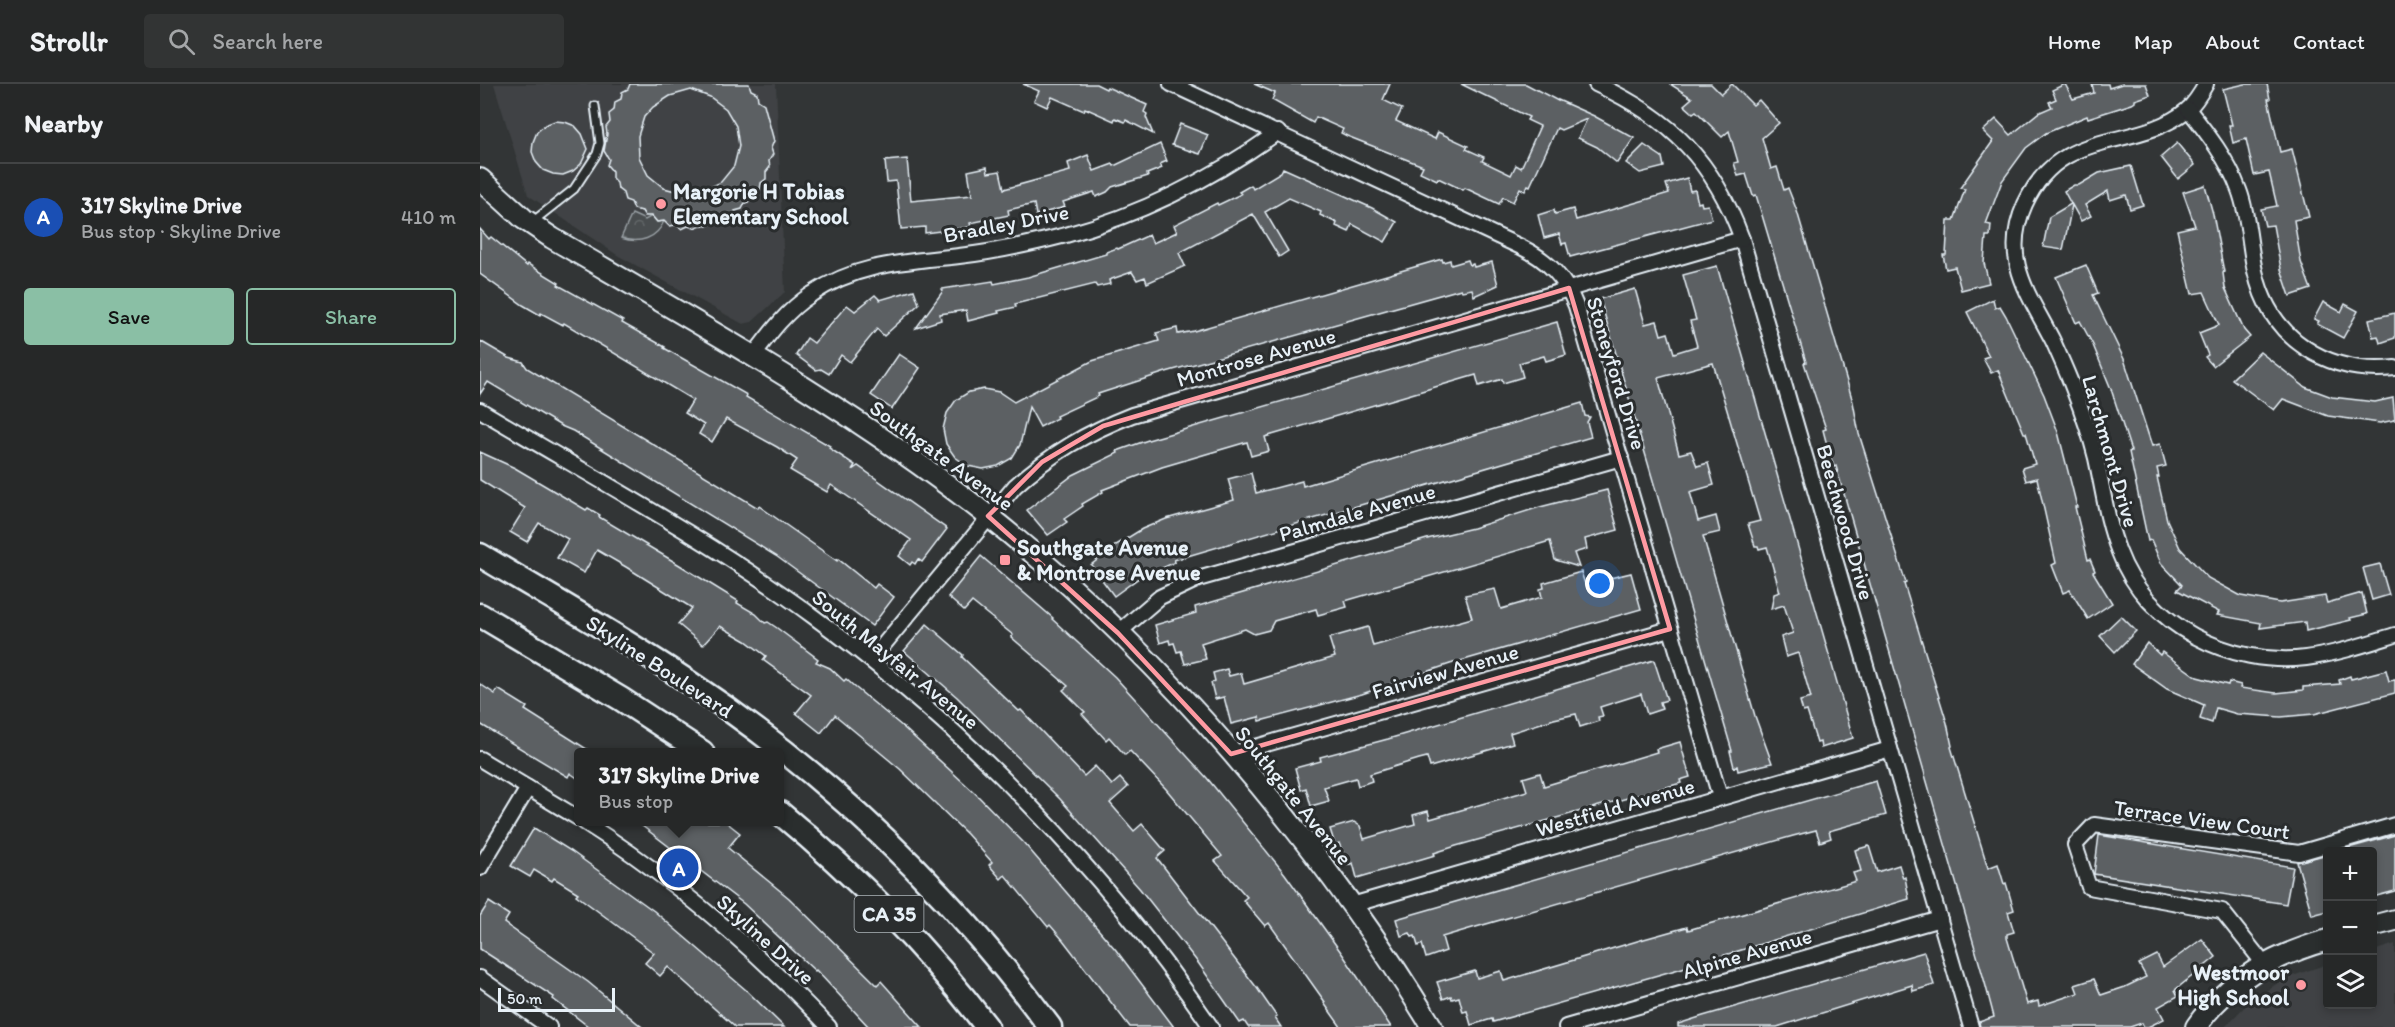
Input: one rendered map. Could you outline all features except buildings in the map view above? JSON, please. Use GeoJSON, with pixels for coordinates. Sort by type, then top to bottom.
{"type":"FeatureCollection","features":[{"type":"Feature","properties":{"kind":"main road","name":"Skyline Boulevard"},"geometry":{"type":"LineString","coordinates":[[480,555],[683,678],[779,748]]}},
{"type":"Feature","properties":{"kind":"main road"},"geometry":{"type":"LineString","coordinates":[[480,615],[630,704],[695,748]]}},
{"type":"Feature","properties":{"kind":"main road","name":"Skyline Boulevard"},"geometry":{"type":"LineString","coordinates":[[784,752],[879,833],[928,882],[997,959],[1050,1027]]}},
{"type":"Feature","properties":{"kind":"main road","name":"CA 35"},"geometry":{"type":"LineString","coordinates":[[784,817],[839,865],[888,913],[935,964],[987,1027]]}},
{"type":"Feature","properties":{"kind":"street","name":"Stoneyford Drive"},"geometry":{"type":"LineString","coordinates":[[1171,84],[1535,254],[1559,275],[1569,288],[1576,306],[1720,797]]}},
{"type":"Feature","properties":{"kind":"street","name":"Beechwood Drive"},"geometry":{"type":"LineString","coordinates":[[1596,84],[1639,105],[1675,133],[1722,191],[1742,239],[1971,1027]]}},
{"type":"Feature","properties":{"kind":"street","name":"Larchmont Drive"},"geometry":{"type":"LineString","coordinates":[[2206,84],[2188,109],[2169,121],[2147,130],[2102,141],[2062,159],[2047,171],[2034,187],[2024,205],[2018,225],[2016,261],[2020,279],[2053,342],[2077,397],[2096,458],[2111,530],[2119,555],[2143,593],[2179,627],[2201,640],[2249,657],[2278,660],[2306,658],[2334,653],[2395,635]]}},
{"type":"Feature","properties":{"kind":"street"},"geometry":{"type":"LineString","coordinates":[[2188,109],[2218,149],[2240,190],[2255,273],[2272,314],[2305,348],[2324,359],[2346,367],[2371,371],[2395,368]]}},
{"type":"Feature","properties":{"kind":"street","name":"Bradley Drive"},"geometry":{"type":"LineString","coordinates":[[753,356],[790,310],[835,281],[884,264],[996,251],[1102,224],[1168,198],[1199,182],[1228,166],[1278,132]]}},
{"type":"Feature","properties":{"kind":"street","name":"Southgate Avenue"},"geometry":{"type":"LineString","coordinates":[[480,179],[530,224],[753,356],[878,436],[988,516],[1042,562],[1118,633],[1232,754],[1352,905],[1432,1027]]}},
{"type":"Feature","properties":{"kind":"street","name":"Montrose Avenue"},"geometry":{"type":"LineString","coordinates":[[871,660],[1015,486],[1042,462],[1073,441],[1132,415],[1742,239]]}},
{"type":"Feature","properties":{"kind":"street","name":"South Mayfair Avenue"},"geometry":{"type":"LineString","coordinates":[[480,410],[761,579],[871,660],[932,711],[1038,814],[1128,918],[1211,1027]]}},
{"type":"Feature","properties":{"kind":"street","name":"Palmdale Avenue"},"geometry":{"type":"LineString","coordinates":[[1118,633],[1160,597],[1198,579],[1621,458]]}},
{"type":"Feature","properties":{"kind":"street","name":"Fairview Avenue"},"geometry":{"type":"LineString","coordinates":[[1232,754],[1670,629]]}},
{"type":"Feature","properties":{"kind":"street","name":"Westfield Avenue"},"geometry":{"type":"LineString","coordinates":[[1352,905],[1890,749]]}},
{"type":"Feature","properties":{"kind":"street"},"geometry":{"type":"LineString","coordinates":[[480,759],[574,815]]}},
{"type":"Feature","properties":{"kind":"street"},"geometry":{"type":"LineString","coordinates":[[480,868],[528,788]]}},
{"type":"Feature","properties":{"kind":"street","name":"Terrace View Court"},"geometry":{"type":"LineString","coordinates":[[2264,964],[2222,911],[2089,887],[2075,845],[2094,825],[2299,853],[2395,825]]}},
{"type":"Feature","properties":{"kind":"street","name":"Skyline Drive"},"geometry":{"type":"LineString","coordinates":[[590,826],[637,858],[717,921],[790,987],[829,1027]]}},
{"type":"Feature","properties":{"kind":"street","name":"Alpine Avenue"},"geometry":{"type":"LineString","coordinates":[[1566,1027],[1940,919]]}},
{"type":"Feature","properties":{"kind":"street"},"geometry":{"type":"LineString","coordinates":[[2377,925],[2395,920]]}},
{"type":"Feature","properties":{"kind":"street"},"geometry":{"type":"LineString","coordinates":[[2196,1027],[2221,996],[2241,979],[2287,953],[2323,942]]}},
{"type":"Feature","properties":{"kind":"street"},"geometry":{"type":"LineString","coordinates":[[480,978],[549,1027]]}},
{"type":"Feature","properties":{"kind":"lane"},"geometry":{"type":"LineString","coordinates":[[530,224],[574,189],[597,154],[600,143],[595,106]]}},
{"type":"Feature","properties":{"kind":"highlighted area"},"geometry":{"type":"Polygon","coordinates":[[[1569,288],[1670,629],[1231,754],[1118,633],[988,516],[1042,462],[1103,426],[1569,288]]]}},
{"type":"Feature","properties":{"kind":"shaded area","name":"Margorie H Tobias Elementary School"},"geometry":{"type":"Polygon","coordinates":[[[494,84],[776,84],[785,292],[752,322],[743,324],[617,255],[528,195],[494,84]]]}},
{"type":"Feature","properties":{"kind":"shaded area","name":"Westmoor High School"},"geometry":{"type":"Polygon","coordinates":[[[2395,944],[2395,1027],[2225,1027],[2249,1002],[2284,979],[2323,965],[2323,1009],[2377,1009],[2377,950],[2395,944]]]}},
{"type":"Feature","properties":{"kind":"green space"},"geometry":{"type":"Polygon","coordinates":[[[632,214],[645,220],[652,216],[657,222],[664,221],[657,232],[647,238],[628,240],[621,238],[632,214]]]}},
{"type":"Feature","properties":{"kind":"place","name":"Margorie H Tobias Elementary School"},"geometry":{"type":"Point","coordinates":[661,204]}},
{"type":"Feature","properties":{"kind":"place","name":"Southgate Avenue & Montrose Avenue"},"geometry":{"type":"Point","coordinates":[1005,560]}},
{"type":"Feature","properties":{"kind":"place","name":"317 Skyline Drive"},"geometry":{"type":"Point","coordinates":[679,868]}},
{"type":"Feature","properties":{"kind":"place","name":"Westmoor High School"},"geometry":{"type":"Point","coordinates":[2301,985]}}]}
